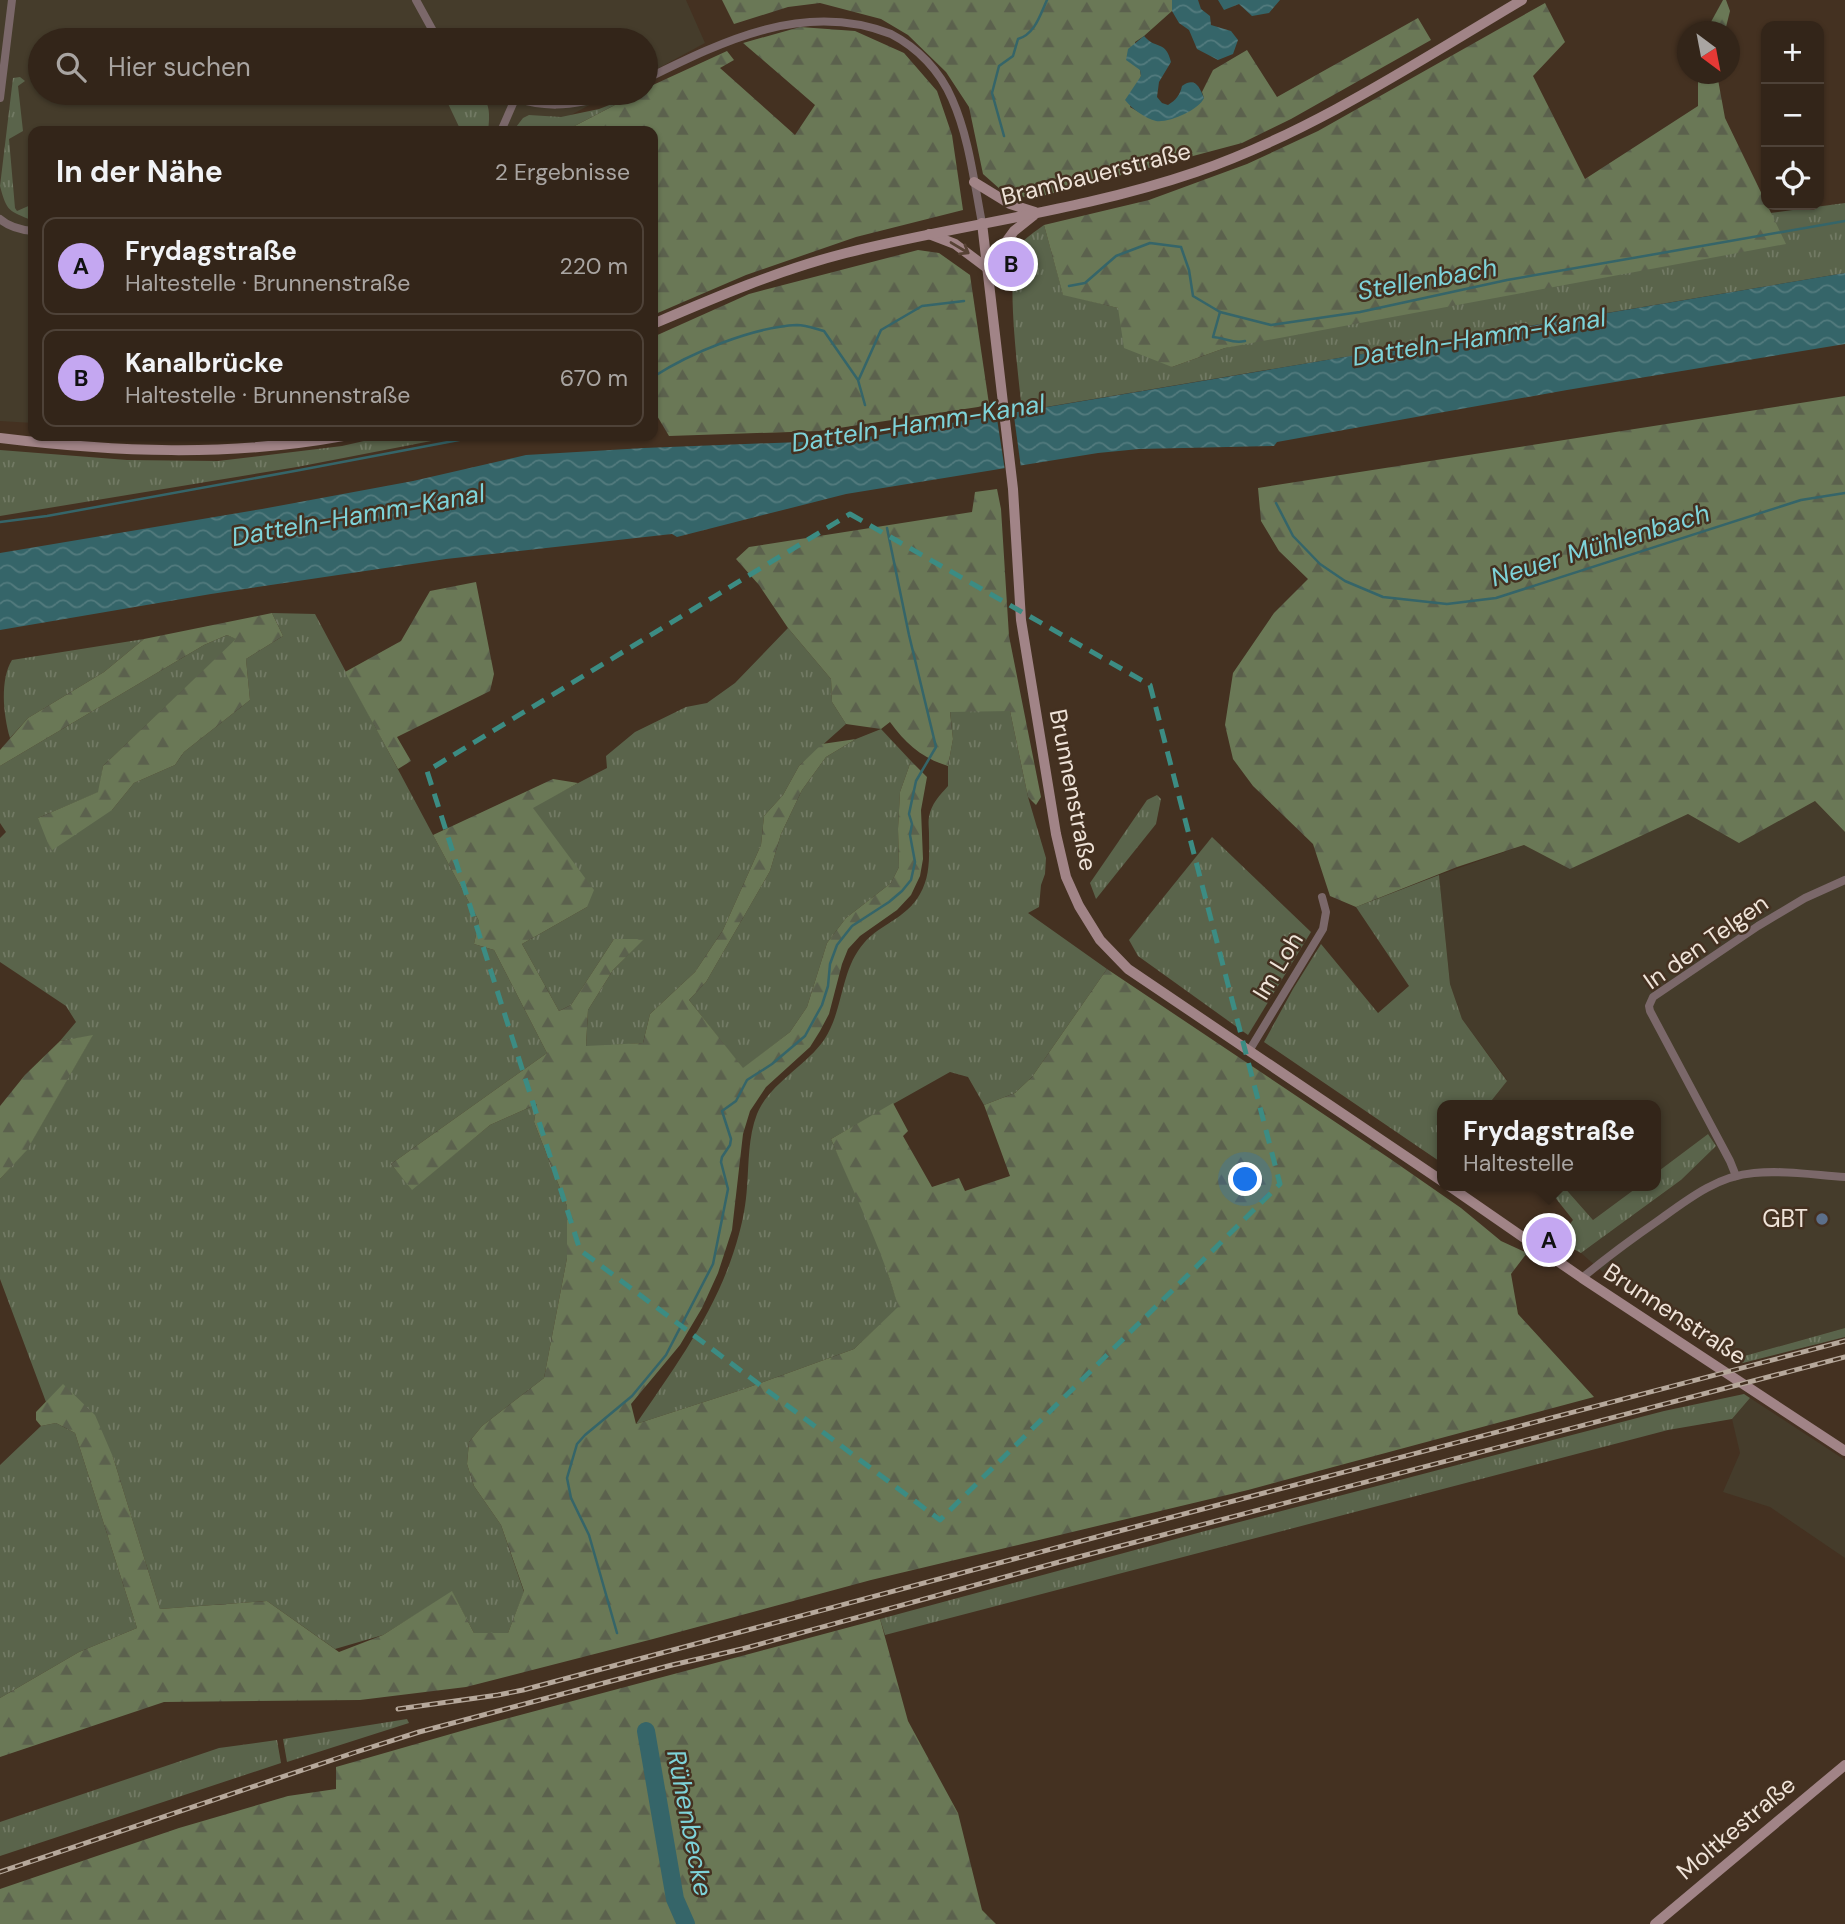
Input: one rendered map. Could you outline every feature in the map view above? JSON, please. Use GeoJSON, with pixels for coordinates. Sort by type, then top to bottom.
{"type":"FeatureCollection","features":[{"type":"Feature","properties":{"kind":"street"},"geometry":{"type":"LineString","coordinates":[[0,99],[12,0]]}},
{"type":"Feature","properties":{"kind":"street"},"geometry":{"type":"LineString","coordinates":[[416,0],[431,28]]}},
{"type":"Feature","properties":{"kind":"street","name":"Brambauerstraße"},"geometry":{"type":"LineString","coordinates":[[658,322],[790,269],[844,254],[1151,186],[1195,173],[1296,130],[1522,0]]}},
{"type":"Feature","properties":{"kind":"street"},"geometry":{"type":"LineString","coordinates":[[658,73],[738,34],[786,19],[821,15],[861,21],[880,28],[908,43],[922,56],[934,69],[952,99],[966,142],[982,223]]}},
{"type":"Feature","properties":{"kind":"street"},"geometry":{"type":"LineString","coordinates":[[503,126],[512,105]]}},
{"type":"Feature","properties":{"kind":"street"},"geometry":{"type":"LineString","coordinates":[[550,105],[571,105]]}},
{"type":"Feature","properties":{"kind":"street"},"geometry":{"type":"LineString","coordinates":[[974,182],[1010,204],[1037,212]]}},
{"type":"Feature","properties":{"kind":"street"},"geometry":{"type":"LineString","coordinates":[[929,234],[956,244],[987,268],[1014,231],[1037,212]]}},
{"type":"Feature","properties":{"kind":"street"},"geometry":{"type":"LineString","coordinates":[[0,219],[6,224],[28,230]]}},
{"type":"Feature","properties":{"kind":"street","name":"Brunnenstraße"},"geometry":{"type":"LineString","coordinates":[[982,223],[1013,489],[1021,620],[1056,834],[1072,890],[1084,916],[1120,962],[1437,1178]]}},
{"type":"Feature","properties":{"kind":"street"},"geometry":{"type":"LineString","coordinates":[[0,438],[28,441]]}},
{"type":"Feature","properties":{"kind":"street"},"geometry":{"type":"LineString","coordinates":[[31,441],[183,451],[274,446],[308,441]]}},
{"type":"Feature","properties":{"kind":"street","name":"In den Telgen"},"geometry":{"type":"LineString","coordinates":[[1736,1176],[1650,1011],[1650,1001],[1758,926],[1805,898],[1845,880]]}},
{"type":"Feature","properties":{"kind":"street","name":"Im Loh"},"geometry":{"type":"LineString","coordinates":[[1249,1051],[1323,929],[1325,912],[1322,897]]}},
{"type":"Feature","properties":{"kind":"street"},"geometry":{"type":"LineString","coordinates":[[1582,1278],[1613,1252],[1700,1191],[1736,1176],[1776,1172],[1845,1177]]}},
{"type":"Feature","properties":{"kind":"street","name":"Brunnenstraße"},"geometry":{"type":"LineString","coordinates":[[1456,1191],[1582,1278],[1845,1451]]}},
{"type":"Feature","properties":{"kind":"street","name":"Moltkestraße"},"geometry":{"type":"LineString","coordinates":[[1655,1924],[1845,1765]]}},
{"type":"Feature","properties":{"kind":"highlighted area"},"geometry":{"type":"Polygon","coordinates":[[[850,514],[1150,685],[1280,1184],[940,1520],[580,1250],[427,771],[850,514]]]}},
{"type":"Feature","properties":{"kind":"shaded area"},"geometry":{"type":"Polygon","coordinates":[[[0,0],[686,0],[705,43],[658,68],[658,28],[28,28],[28,105],[590,105],[550,126],[28,126],[28,423],[0,421],[0,0]]]}},
{"type":"Feature","properties":{"kind":"shaded area"},"geometry":{"type":"Polygon","coordinates":[[[1815,801],[1845,832],[1845,1328],[1730,1360],[1614,1282],[1581,1253],[1681,1180],[1708,1134],[1661,1169],[1661,1100],[1492,1100],[1507,1080],[1462,1019],[1450,984],[1439,875],[1524,845],[1570,868],[1688,814],[1739,842],[1815,801]]]}},
{"type":"Feature","properties":{"kind":"shaded area"},"geometry":{"type":"Polygon","coordinates":[[[1567,1191],[1632,1191],[1593,1220],[1567,1191]]]}},
{"type":"Feature","properties":{"kind":"shaded area"},"geometry":{"type":"Polygon","coordinates":[[[1750,1398],[1845,1460],[1845,1558],[1770,1507],[1723,1492],[1740,1453],[1732,1419],[1750,1398]]]}},
{"type":"Feature","properties":{"kind":"green space"},"geometry":{"type":"Polygon","coordinates":[[[722,0],[1172,0],[1172,11],[1135,42],[1141,76],[1130,107],[1146,116],[1204,98],[1202,92],[1213,70],[1247,50],[1277,97],[1418,18],[1431,40],[1291,119],[1242,143],[1031,199],[1001,190],[983,174],[969,107],[946,72],[908,35],[881,19],[820,3],[788,7],[734,24],[722,0]]]}},
{"type":"Feature","properties":{"kind":"green space"},"geometry":{"type":"Polygon","coordinates":[[[1723,0],[1726,0],[1730,11],[1728,21],[1711,21],[1723,0]]]}},
{"type":"Feature","properties":{"kind":"green space"},"geometry":{"type":"Polygon","coordinates":[[[1545,3],[1565,42],[1533,76],[1585,179],[1698,106],[1698,84],[1719,84],[1725,118],[1761,192],[1761,210],[1770,210],[1786,244],[1225,348],[1172,367],[1124,348],[1118,308],[1063,295],[1044,225],[1149,200],[1247,164],[1318,131],[1545,3]]]}},
{"type":"Feature","properties":{"kind":"green space"},"geometry":{"type":"Polygon","coordinates":[[[800,27],[855,31],[904,53],[937,91],[952,135],[963,210],[856,237],[746,275],[658,313],[658,126],[575,126],[615,105],[658,105],[658,83],[727,51],[734,60],[720,68],[795,135],[815,105],[743,43],[800,27]]]}},
{"type":"Feature","properties":{"kind":"green space"},"geometry":{"type":"Polygon","coordinates":[[[20,77],[25,81],[18,86],[23,131],[9,139],[15,208],[17,211],[28,206],[28,219],[10,210],[0,186],[13,78],[20,77]]]}},
{"type":"Feature","properties":{"kind":"green space"},"geometry":{"type":"Polygon","coordinates":[[[449,105],[487,105],[488,126],[459,126],[449,105]]]}},
{"type":"Feature","properties":{"kind":"green space"},"geometry":{"type":"Polygon","coordinates":[[[615,105],[575,126],[517,126],[529,115],[561,117],[615,105]]]}},
{"type":"Feature","properties":{"kind":"green space"},"geometry":{"type":"Polygon","coordinates":[[[1845,203],[1845,273],[1022,411],[1014,326],[1015,259],[1021,244],[1044,225],[1063,294],[1118,308],[1172,367],[1225,348],[1770,213],[1824,210],[1824,206],[1845,203]]]}},
{"type":"Feature","properties":{"kind":"green space"},"geometry":{"type":"Polygon","coordinates":[[[918,250],[939,253],[970,275],[989,404],[819,431],[669,436],[658,417],[658,335],[749,294],[918,250]]]}},
{"type":"Feature","properties":{"kind":"green space"},"geometry":{"type":"Polygon","coordinates":[[[1845,396],[1845,832],[1815,801],[1739,843],[1688,814],[1570,869],[1524,845],[1457,867],[1356,907],[1330,896],[1313,844],[1253,786],[1233,759],[1225,725],[1233,673],[1274,613],[1308,579],[1279,551],[1261,521],[1258,488],[1845,396]]]}},
{"type":"Feature","properties":{"kind":"green space"},"geometry":{"type":"Polygon","coordinates":[[[364,441],[431,441],[297,467],[0,516],[0,450],[127,460],[218,461],[364,441]]]}},
{"type":"Feature","properties":{"kind":"green space"},"geometry":{"type":"Polygon","coordinates":[[[997,489],[1001,509],[1009,636],[1041,797],[1036,805],[1028,797],[1010,711],[950,712],[953,739],[948,766],[915,749],[890,722],[881,729],[846,724],[832,702],[831,679],[736,559],[749,547],[972,512],[975,492],[997,489]]]}},
{"type":"Feature","properties":{"kind":"green space"},"geometry":{"type":"Polygon","coordinates":[[[476,582],[494,674],[490,691],[397,737],[411,761],[398,769],[345,672],[401,641],[430,591],[476,582]]]}},
{"type":"Feature","properties":{"kind":"green space"},"geometry":{"type":"Polygon","coordinates":[[[272,613],[315,614],[479,921],[474,944],[494,950],[547,1053],[391,1164],[412,1189],[490,1125],[537,1104],[534,1122],[567,1206],[567,1258],[544,1378],[482,1426],[469,1442],[467,1464],[474,1486],[501,1525],[524,1592],[508,1633],[474,1633],[452,1592],[383,1635],[335,1649],[267,1601],[160,1609],[113,1457],[58,1391],[46,1402],[0,1279],[0,1179],[27,1149],[92,1036],[60,1041],[76,1022],[66,1006],[0,962],[0,838],[6,832],[0,823],[0,766],[204,645],[227,635],[237,639],[103,766],[99,792],[38,818],[112,810],[134,783],[175,765],[184,752],[250,700],[246,659],[283,636],[272,613]]]}},
{"type":"Feature","properties":{"kind":"green space"},"geometry":{"type":"Polygon","coordinates":[[[272,613],[283,636],[246,659],[250,700],[184,752],[175,765],[134,783],[112,810],[51,851],[38,818],[98,792],[103,766],[236,639],[227,635],[204,645],[0,766],[0,750],[28,718],[104,672],[144,639],[272,613]]]}},
{"type":"Feature","properties":{"kind":"green space"},"geometry":{"type":"Polygon","coordinates":[[[788,628],[831,679],[832,702],[846,724],[799,766],[783,795],[764,816],[761,845],[723,930],[695,972],[650,1014],[643,1043],[586,1047],[588,1010],[613,970],[643,939],[614,939],[571,1005],[559,1011],[522,944],[587,907],[532,807],[607,768],[606,756],[635,732],[686,707],[707,703],[735,683],[788,628]]]}},
{"type":"Feature","properties":{"kind":"green space"},"geometry":{"type":"Polygon","coordinates":[[[144,639],[104,672],[28,718],[10,738],[4,687],[12,660],[144,639]]]}},
{"type":"Feature","properties":{"kind":"green space"},"geometry":{"type":"Polygon","coordinates":[[[950,711],[1010,711],[1028,797],[1046,858],[1039,907],[1028,913],[1107,969],[1032,1077],[1015,1093],[984,1105],[968,1077],[950,1072],[831,1139],[879,1246],[899,1307],[854,1349],[636,1424],[696,1334],[721,1286],[744,1211],[749,1150],[757,1114],[770,1093],[824,1040],[835,1016],[850,965],[864,943],[908,910],[924,887],[929,864],[930,812],[948,786],[948,766],[953,739],[950,711]]]}},
{"type":"Feature","properties":{"kind":"green space"},"geometry":{"type":"Polygon","coordinates":[[[881,729],[911,761],[900,792],[899,867],[891,883],[846,918],[827,943],[807,1007],[790,1032],[743,1069],[689,1000],[706,982],[770,871],[781,834],[802,790],[826,757],[856,739],[881,729]]]}},
{"type":"Feature","properties":{"kind":"green space"},"geometry":{"type":"Polygon","coordinates":[[[856,739],[826,757],[802,790],[781,834],[770,871],[706,982],[689,1000],[743,1068],[790,1032],[807,1007],[827,943],[846,918],[891,883],[899,867],[900,792],[911,761],[927,777],[921,810],[923,859],[920,876],[911,895],[897,910],[860,936],[848,949],[829,1014],[820,1031],[810,1047],[766,1087],[750,1111],[743,1134],[732,1230],[718,1273],[702,1308],[680,1345],[631,1404],[636,1424],[854,1349],[898,1307],[876,1243],[831,1139],[893,1103],[908,1131],[903,1136],[932,1187],[959,1178],[965,1191],[1010,1176],[984,1105],[1015,1093],[1032,1077],[1107,969],[1389,1158],[1461,1208],[1501,1241],[1527,1253],[1511,1274],[1518,1314],[1594,1397],[1248,1490],[871,1580],[466,1687],[360,1700],[164,1702],[0,1757],[0,1698],[79,1652],[137,1628],[75,1433],[56,1423],[41,1426],[36,1420],[36,1412],[63,1384],[95,1415],[113,1457],[160,1609],[267,1601],[339,1652],[383,1635],[452,1591],[474,1633],[508,1633],[524,1591],[501,1525],[474,1486],[467,1464],[469,1442],[482,1426],[544,1378],[567,1258],[567,1206],[534,1122],[537,1104],[490,1125],[412,1190],[391,1164],[547,1053],[494,950],[474,944],[479,921],[433,835],[553,779],[578,783],[533,808],[594,890],[587,907],[522,944],[559,1011],[571,1005],[614,939],[644,939],[613,970],[588,1010],[586,1046],[643,1043],[650,1014],[695,972],[723,930],[761,845],[764,816],[783,795],[799,766],[822,744],[856,739]]]}},
{"type":"Feature","properties":{"kind":"green space"},"geometry":{"type":"Polygon","coordinates":[[[1157,795],[1161,799],[1156,824],[1096,899],[1090,883],[1147,800],[1157,795]]]}},
{"type":"Feature","properties":{"kind":"green space"},"geometry":{"type":"Polygon","coordinates":[[[1212,837],[1311,932],[1248,1035],[1138,956],[1129,940],[1212,837]]]}},
{"type":"Feature","properties":{"kind":"green space"},"geometry":{"type":"Polygon","coordinates":[[[1439,875],[1450,984],[1462,1019],[1507,1081],[1492,1100],[1437,1100],[1437,1160],[1264,1042],[1321,944],[1378,1013],[1409,986],[1356,907],[1439,875]]]}},
{"type":"Feature","properties":{"kind":"green space"},"geometry":{"type":"Polygon","coordinates":[[[93,1035],[27,1150],[0,1179],[0,1106],[25,1075],[60,1041],[93,1035]]]}},
{"type":"Feature","properties":{"kind":"green space"},"geometry":{"type":"Polygon","coordinates":[[[1708,1134],[1716,1146],[1681,1180],[1581,1253],[1557,1240],[1573,1220],[1550,1191],[1567,1191],[1593,1220],[1632,1191],[1661,1191],[1661,1169],[1708,1134]]]}},
{"type":"Feature","properties":{"kind":"green space"},"geometry":{"type":"Polygon","coordinates":[[[1845,1328],[1845,1337],[1735,1365],[1730,1360],[1845,1328]]]}},
{"type":"Feature","properties":{"kind":"green space"},"geometry":{"type":"Polygon","coordinates":[[[1744,1394],[1750,1398],[1732,1419],[1668,1430],[885,1635],[880,1619],[1664,1411],[1744,1394]]]}},
{"type":"Feature","properties":{"kind":"green space"},"geometry":{"type":"Polygon","coordinates":[[[56,1423],[75,1433],[137,1628],[79,1652],[0,1698],[0,1465],[41,1426],[56,1423]]]}},
{"type":"Feature","properties":{"kind":"green space"},"geometry":{"type":"Polygon","coordinates":[[[880,1619],[908,1721],[958,1813],[982,1910],[996,1924],[0,1924],[0,1889],[179,1828],[288,1796],[336,1789],[336,1767],[475,1727],[880,1619]]]}},
{"type":"Feature","properties":{"kind":"green space"},"geometry":{"type":"Polygon","coordinates":[[[407,1719],[409,1723],[287,1762],[283,1739],[407,1719]]]}},
{"type":"Feature","properties":{"kind":"green space"},"geometry":{"type":"Polygon","coordinates":[[[277,1740],[281,1763],[0,1856],[0,1822],[219,1748],[277,1740]]]}},
{"type":"Feature","properties":{"kind":"water"},"geometry":{"type":"Polygon","coordinates":[[[1172,0],[1198,0],[1201,9],[1210,16],[1211,25],[1231,31],[1238,40],[1233,54],[1218,60],[1197,49],[1189,30],[1179,23],[1172,11],[1172,0]]]}},
{"type":"Feature","properties":{"kind":"water"},"geometry":{"type":"Polygon","coordinates":[[[1218,0],[1280,0],[1269,13],[1252,16],[1239,4],[1224,10],[1218,0]]]}},
{"type":"Feature","properties":{"kind":"water"},"geometry":{"type":"Polygon","coordinates":[[[1144,36],[1163,48],[1171,62],[1159,82],[1157,97],[1162,103],[1168,105],[1177,97],[1182,86],[1190,82],[1198,87],[1204,98],[1196,107],[1176,118],[1156,121],[1139,113],[1125,100],[1141,76],[1140,70],[1126,60],[1128,49],[1144,36]]]}},
{"type":"Feature","properties":{"kind":"water","name":"Datteln-Hamm-Kanal"},"geometry":{"type":"Polygon","coordinates":[[[1845,273],[1845,344],[1567,390],[1277,442],[1274,446],[1139,449],[1098,453],[846,494],[677,537],[672,534],[446,559],[211,594],[0,630],[0,553],[413,481],[526,455],[850,440],[1845,273]]]}},
{"type":"Feature","properties":{"kind":"pier"},"geometry":{"type":"Polygon","coordinates":[[[1013,409],[1021,468],[1005,471],[996,412],[1013,409]]]}},
{"type":"Feature","properties":{"kind":"waterway"},"geometry":{"type":"LineString","coordinates":[[1004,136],[992,93],[999,66],[1013,56],[1018,39],[1033,28],[1047,0]]}},
{"type":"Feature","properties":{"kind":"waterway","name":"Stellenbach"},"geometry":{"type":"LineString","coordinates":[[1069,286],[1085,283],[1116,256],[1150,243],[1181,247],[1189,270],[1193,296],[1220,312],[1271,325],[1360,312],[1507,280],[1845,221]]}},
{"type":"Feature","properties":{"kind":"waterway","name":"Stellenbach"},"geometry":{"type":"LineString","coordinates":[[859,379],[881,330],[922,306],[964,301]]}},
{"type":"Feature","properties":{"kind":"waterway"},"geometry":{"type":"LineString","coordinates":[[1220,312],[1213,337],[1236,342],[1245,341]]}},
{"type":"Feature","properties":{"kind":"waterway","name":"Datteln-Hamm-Kanal"},"geometry":{"type":"LineString","coordinates":[[658,374],[685,359],[742,336],[800,325],[824,331],[858,380],[865,405]]}},
{"type":"Feature","properties":{"kind":"waterway"},"geometry":{"type":"LineString","coordinates":[[0,522],[47,516],[454,441]]}},
{"type":"Feature","properties":{"kind":"waterway","name":"Neuer Mühlenbach"},"geometry":{"type":"LineString","coordinates":[[1276,503],[1293,536],[1320,564],[1345,581],[1383,597],[1447,604],[1496,598],[1801,500],[1845,493]]}},
{"type":"Feature","properties":{"kind":"waterway"},"geometry":{"type":"LineString","coordinates":[[617,1633],[589,1535],[571,1498],[567,1478],[577,1444],[632,1396],[666,1355],[713,1264],[728,1189],[721,1162],[731,1139],[722,1111],[736,1101],[747,1080],[772,1064],[805,1036],[822,1005],[828,986],[830,964],[837,945],[852,926],[889,902],[911,880],[915,862],[909,814],[916,781],[936,747],[887,528]]}},
{"type":"Feature","properties":{"kind":"waterway","name":"Rühenbecke"},"geometry":{"type":"LineString","coordinates":[[646,1731],[675,1899],[686,1924]]}},
{"type":"Feature","properties":{"kind":"railway"},"geometry":{"type":"LineString","coordinates":[[398,1709],[523,1690],[1845,1341]]}},
{"type":"Feature","properties":{"kind":"railway"},"geometry":{"type":"LineString","coordinates":[[0,1872],[419,1732],[1845,1357]]}},
{"type":"Feature","properties":{"kind":"place","name":"Kanalbrücke"},"geometry":{"type":"Point","coordinates":[1011,264]}},
{"type":"Feature","properties":{"kind":"place","name":"GBT"},"geometry":{"type":"Point","coordinates":[1822,1219]}},
{"type":"Feature","properties":{"kind":"place","name":"Frydagstraße"},"geometry":{"type":"Point","coordinates":[1549,1240]}}]}
